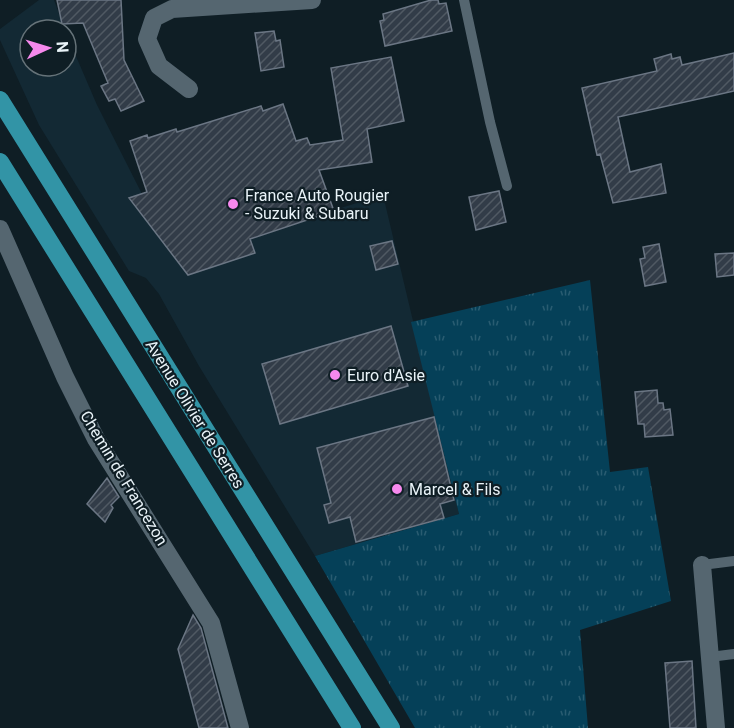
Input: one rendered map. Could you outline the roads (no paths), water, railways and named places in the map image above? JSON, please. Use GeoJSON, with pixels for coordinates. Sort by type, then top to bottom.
{"type":"FeatureCollection","features":[{"type":"Feature","properties":{"kind":"main road","name":"Avenue Olivier de Serres"},"geometry":{"type":"LineString","coordinates":[[0,100],[391,728]]}},
{"type":"Feature","properties":{"kind":"main road","name":"Avenue Olivier de Serres"},"geometry":{"type":"LineString","coordinates":[[0,162],[352,728]]}},
{"type":"Feature","properties":{"kind":"street"},"geometry":{"type":"LineString","coordinates":[[189,89],[159,66],[147,39],[154,18],[172,9],[312,0]]}},
{"type":"Feature","properties":{"kind":"street","name":"Chemin de Francezon"},"geometry":{"type":"LineString","coordinates":[[0,229],[65,377],[96,439],[211,622],[240,728]]}},
{"type":"Feature","properties":{"kind":"street"},"geometry":{"type":"LineString","coordinates":[[702,565],[716,728]]}},
{"type":"Feature","properties":{"kind":"lane"},"geometry":{"type":"LineString","coordinates":[[464,0],[490,122],[507,186]]}},
{"type":"Feature","properties":{"kind":"lane"},"geometry":{"type":"LineString","coordinates":[[702,565],[734,561]]}},
{"type":"Feature","properties":{"kind":"lane"},"geometry":{"type":"LineString","coordinates":[[710,657],[734,654]]}},
{"type":"Feature","properties":{"kind":"place","name":"France Auto Rougier - Suzuki & Subaru"},"geometry":{"type":"Point","coordinates":[233,204]}},
{"type":"Feature","properties":{"kind":"place","name":"Euro d'Asie"},"geometry":{"type":"Point","coordinates":[335,375]}},
{"type":"Feature","properties":{"kind":"place","name":"Marcel & Fils"},"geometry":{"type":"Point","coordinates":[397,489]}}]}
